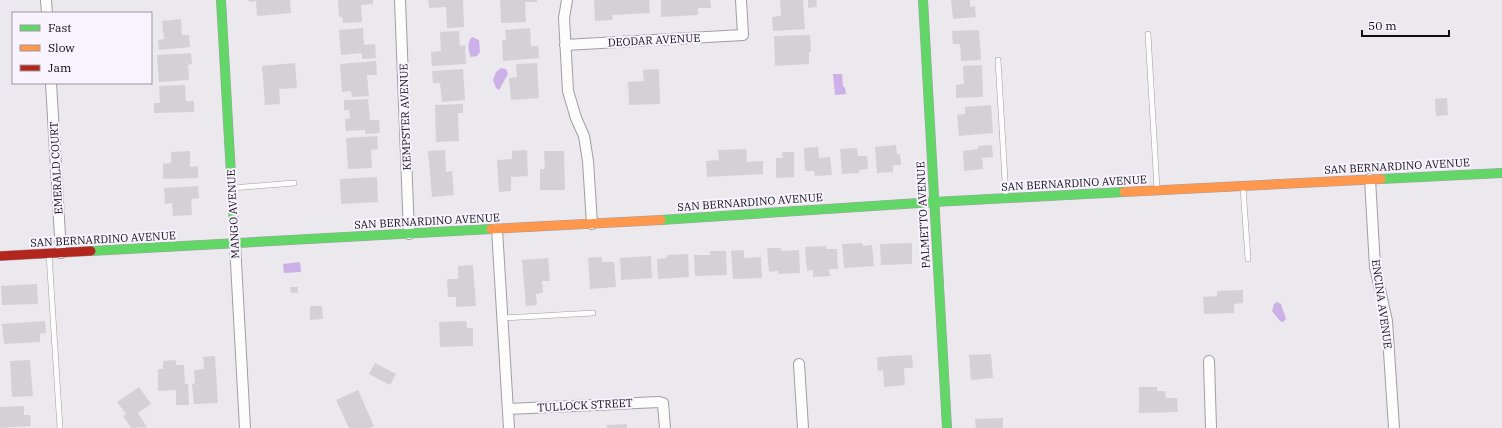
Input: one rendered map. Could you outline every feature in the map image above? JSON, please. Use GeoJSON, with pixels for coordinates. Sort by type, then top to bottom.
{"type":"FeatureCollection","features":[{"type":"Feature","properties":{"kind":"main road","name":"MANGO AVENUE"},"geometry":{"type":"LineString","coordinates":[[221,0],[235,244]]}},
{"type":"Feature","properties":{"kind":"main road","name":"PALMETTO AVENUE"},"geometry":{"type":"LineString","coordinates":[[923,0],[947,428]]}},
{"type":"Feature","properties":{"kind":"main road","name":"SAN BERNARDINO AVENUE"},"geometry":{"type":"LineString","coordinates":[[0,256],[592,224],[1006,198],[1502,173]]}},
{"type":"Feature","properties":{"kind":"street"},"geometry":{"type":"LineString","coordinates":[[46,0],[47,12]]}},
{"type":"Feature","properties":{"kind":"street","name":"KEMPSTER AVENUE"},"geometry":{"type":"LineString","coordinates":[[400,0],[410,234]]}},
{"type":"Feature","properties":{"kind":"street"},"geometry":{"type":"LineString","coordinates":[[566,0],[564,18],[568,91],[576,118],[584,136],[588,161],[592,224]]}},
{"type":"Feature","properties":{"kind":"street","name":"DEODAR AVENUE"},"geometry":{"type":"LineString","coordinates":[[565,45],[743,35],[741,0]]}},
{"type":"Feature","properties":{"kind":"street","name":"EMERALD COURT"},"geometry":{"type":"LineString","coordinates":[[51,84],[61,253]]}},
{"type":"Feature","properties":{"kind":"street","name":"ENCINA AVENUE"},"geometry":{"type":"LineString","coordinates":[[1370,179],[1376,267],[1387,321],[1394,428]]}},
{"type":"Feature","properties":{"kind":"street"},"geometry":{"type":"LineString","coordinates":[[497,229],[509,428]]}},
{"type":"Feature","properties":{"kind":"street","name":"MANGO AVENUE"},"geometry":{"type":"LineString","coordinates":[[235,244],[245,428]]}},
{"type":"Feature","properties":{"kind":"street"},"geometry":{"type":"LineString","coordinates":[[1209,362],[1211,428]]}},
{"type":"Feature","properties":{"kind":"street"},"geometry":{"type":"LineString","coordinates":[[799,364],[803,428]]}},
{"type":"Feature","properties":{"kind":"street","name":"TULLOCK STREET"},"geometry":{"type":"LineString","coordinates":[[508,409],[635,402],[663,403],[665,428]]}},
{"type":"Feature","properties":{"kind":"lane"},"geometry":{"type":"LineString","coordinates":[[1148,34],[1157,190]]}},
{"type":"Feature","properties":{"kind":"lane"},"geometry":{"type":"LineString","coordinates":[[998,60],[1006,198]]}},
{"type":"Feature","properties":{"kind":"lane"},"geometry":{"type":"LineString","coordinates":[[231,188],[294,183]]}},
{"type":"Feature","properties":{"kind":"lane"},"geometry":{"type":"LineString","coordinates":[[1243,186],[1248,259]]}},
{"type":"Feature","properties":{"kind":"lane"},"geometry":{"type":"LineString","coordinates":[[48,253],[60,428]]}},
{"type":"Feature","properties":{"kind":"lane"},"geometry":{"type":"LineString","coordinates":[[503,318],[593,314]]}},
{"type":"Feature","properties":{"kind":"shaded area"},"geometry":{"type":"Polygon","coordinates":[[[472,37],[479,40],[480,52],[477,56],[471,57],[468,47],[469,41],[472,37]]]}},
{"type":"Feature","properties":{"kind":"shaded area"},"geometry":{"type":"Polygon","coordinates":[[[501,68],[506,69],[508,74],[499,90],[496,88],[493,80],[496,72],[501,68]]]}},
{"type":"Feature","properties":{"kind":"shaded area"},"geometry":{"type":"Polygon","coordinates":[[[833,74],[842,74],[843,86],[846,94],[835,95],[833,74]]]}},
{"type":"Feature","properties":{"kind":"shaded area"},"geometry":{"type":"Polygon","coordinates":[[[300,262],[301,272],[284,273],[283,264],[300,262]]]}},
{"type":"Feature","properties":{"kind":"shaded area"},"geometry":{"type":"Polygon","coordinates":[[[1277,302],[1281,304],[1286,319],[1283,322],[1280,321],[1272,311],[1274,304],[1277,302]]]}},
{"type":"Feature","properties":{"kind":"building"},"geometry":{"type":"Polygon","coordinates":[[[249,0],[290,0],[291,13],[257,16],[256,1],[249,2],[249,0]]]}},
{"type":"Feature","properties":{"kind":"building"},"geometry":{"type":"Polygon","coordinates":[[[338,0],[373,0],[373,4],[361,5],[362,22],[343,23],[342,17],[339,17],[338,0]]]}},
{"type":"Feature","properties":{"kind":"building"},"geometry":{"type":"Polygon","coordinates":[[[428,0],[463,0],[464,27],[447,28],[446,7],[429,8],[428,0]]]}},
{"type":"Feature","properties":{"kind":"building"},"geometry":{"type":"Polygon","coordinates":[[[500,0],[537,0],[537,2],[525,2],[526,22],[501,23],[500,0]]]}},
{"type":"Feature","properties":{"kind":"building"},"geometry":{"type":"Polygon","coordinates":[[[594,0],[649,0],[650,13],[612,15],[613,20],[595,21],[594,0]]]}},
{"type":"Feature","properties":{"kind":"building"},"geometry":{"type":"Polygon","coordinates":[[[661,0],[710,0],[711,8],[698,8],[698,15],[661,17],[661,0]]]}},
{"type":"Feature","properties":{"kind":"building"},"geometry":{"type":"Polygon","coordinates":[[[780,0],[803,0],[805,29],[773,31],[772,17],[781,16],[780,0]]]}},
{"type":"Feature","properties":{"kind":"building"},"geometry":{"type":"Polygon","coordinates":[[[808,0],[816,0],[817,7],[808,8],[808,0]]]}},
{"type":"Feature","properties":{"kind":"building"},"geometry":{"type":"Polygon","coordinates":[[[951,0],[970,0],[970,7],[975,6],[976,17],[953,19],[951,0]]]}},
{"type":"Feature","properties":{"kind":"building"},"geometry":{"type":"Polygon","coordinates":[[[181,19],[182,35],[189,35],[190,47],[159,50],[158,40],[164,39],[162,21],[181,19]]]}},
{"type":"Feature","properties":{"kind":"building"},"geometry":{"type":"Polygon","coordinates":[[[363,28],[364,45],[375,44],[376,58],[362,59],[362,53],[341,55],[339,30],[363,28]]]}},
{"type":"Feature","properties":{"kind":"building"},"geometry":{"type":"Polygon","coordinates":[[[530,28],[531,46],[538,46],[539,58],[503,61],[502,40],[506,40],[505,30],[530,28]]]}},
{"type":"Feature","properties":{"kind":"building"},"geometry":{"type":"Polygon","coordinates":[[[979,30],[981,60],[961,61],[960,44],[953,44],[952,31],[979,30]]]}},
{"type":"Feature","properties":{"kind":"building"},"geometry":{"type":"Polygon","coordinates":[[[459,31],[460,46],[465,45],[466,64],[432,66],[431,52],[441,51],[440,32],[459,31]]]}},
{"type":"Feature","properties":{"kind":"building"},"geometry":{"type":"Polygon","coordinates":[[[810,35],[811,52],[809,52],[809,64],[775,66],[774,36],[810,35]]]}},
{"type":"Feature","properties":{"kind":"building"},"geometry":{"type":"Polygon","coordinates":[[[191,53],[192,64],[188,65],[189,80],[159,82],[157,55],[191,53]]]}},
{"type":"Feature","properties":{"kind":"building"},"geometry":{"type":"Polygon","coordinates":[[[376,61],[377,75],[367,75],[369,96],[352,97],[351,91],[342,92],[340,64],[376,61]]]}},
{"type":"Feature","properties":{"kind":"building"},"geometry":{"type":"Polygon","coordinates":[[[295,63],[297,88],[279,89],[280,104],[265,105],[262,66],[295,63]]]}},
{"type":"Feature","properties":{"kind":"building"},"geometry":{"type":"Polygon","coordinates":[[[537,63],[539,98],[511,100],[509,78],[517,77],[516,64],[537,63]]]}},
{"type":"Feature","properties":{"kind":"building"},"geometry":{"type":"Polygon","coordinates":[[[982,65],[983,97],[956,98],[956,85],[964,84],[963,66],[982,65]]]}},
{"type":"Feature","properties":{"kind":"building"},"geometry":{"type":"Polygon","coordinates":[[[463,69],[465,100],[442,102],[440,83],[433,83],[432,71],[463,69]]]}},
{"type":"Feature","properties":{"kind":"building"},"geometry":{"type":"Polygon","coordinates":[[[659,69],[660,104],[629,105],[628,82],[644,81],[643,70],[659,69]]]}},
{"type":"Feature","properties":{"kind":"building"},"geometry":{"type":"Polygon","coordinates":[[[185,85],[186,101],[194,101],[194,112],[154,113],[154,103],[160,103],[159,86],[185,85]]]}},
{"type":"Feature","properties":{"kind":"building"},"geometry":{"type":"Polygon","coordinates":[[[1447,98],[1448,115],[1436,116],[1435,99],[1447,98]]]}},
{"type":"Feature","properties":{"kind":"building"},"geometry":{"type":"Polygon","coordinates":[[[368,99],[370,120],[379,120],[380,133],[365,134],[365,130],[346,131],[345,119],[350,118],[349,110],[344,110],[344,100],[368,99]]]}},
{"type":"Feature","properties":{"kind":"building"},"geometry":{"type":"Polygon","coordinates":[[[463,104],[463,113],[458,113],[459,141],[436,142],[435,105],[463,104]]]}},
{"type":"Feature","properties":{"kind":"building"},"geometry":{"type":"Polygon","coordinates":[[[991,105],[993,133],[959,136],[957,115],[965,114],[965,107],[991,105]]]}},
{"type":"Feature","properties":{"kind":"building"},"geometry":{"type":"Polygon","coordinates":[[[377,136],[378,149],[371,150],[372,168],[348,169],[346,138],[377,136]]]}},
{"type":"Feature","properties":{"kind":"building"},"geometry":{"type":"Polygon","coordinates":[[[896,145],[897,154],[900,154],[901,165],[893,165],[893,172],[877,173],[875,147],[896,145]]]}},
{"type":"Feature","properties":{"kind":"building"},"geometry":{"type":"Polygon","coordinates":[[[992,145],[993,157],[982,158],[983,169],[964,171],[963,151],[978,149],[978,146],[992,145]]]}},
{"type":"Feature","properties":{"kind":"building"},"geometry":{"type":"Polygon","coordinates":[[[818,147],[819,158],[830,157],[832,175],[815,176],[814,171],[805,171],[804,148],[818,147]]]}},
{"type":"Feature","properties":{"kind":"building"},"geometry":{"type":"Polygon","coordinates":[[[857,148],[858,156],[867,156],[868,169],[859,170],[859,173],[842,174],[840,149],[857,148]]]}},
{"type":"Feature","properties":{"kind":"building"},"geometry":{"type":"Polygon","coordinates":[[[746,149],[747,162],[763,161],[763,174],[707,177],[706,161],[719,160],[718,150],[746,149]]]}},
{"type":"Feature","properties":{"kind":"building"},"geometry":{"type":"Polygon","coordinates":[[[445,150],[446,172],[452,171],[454,195],[432,197],[428,151],[445,150]]]}},
{"type":"Feature","properties":{"kind":"building"},"geometry":{"type":"Polygon","coordinates":[[[527,150],[528,176],[511,177],[511,191],[499,192],[497,160],[512,159],[512,151],[527,150]]]}},
{"type":"Feature","properties":{"kind":"building"},"geometry":{"type":"Polygon","coordinates":[[[190,151],[190,167],[198,166],[198,178],[163,179],[163,164],[171,163],[171,152],[190,151]]]}},
{"type":"Feature","properties":{"kind":"building"},"geometry":{"type":"Polygon","coordinates":[[[544,151],[564,151],[565,190],[540,190],[540,169],[545,169],[544,151]]]}},
{"type":"Feature","properties":{"kind":"building"},"geometry":{"type":"Polygon","coordinates":[[[782,152],[794,152],[794,177],[776,178],[776,158],[783,158],[782,152]]]}},
{"type":"Feature","properties":{"kind":"building"},"geometry":{"type":"Polygon","coordinates":[[[377,177],[378,202],[341,204],[340,179],[377,177]]]}},
{"type":"Feature","properties":{"kind":"building"},"geometry":{"type":"Polygon","coordinates":[[[198,186],[199,198],[191,199],[192,215],[173,216],[172,203],[165,204],[164,188],[198,186]]]}},
{"type":"Feature","properties":{"kind":"building"},"geometry":{"type":"Polygon","coordinates":[[[862,243],[863,246],[872,245],[874,266],[844,268],[842,244],[862,243]]]}},
{"type":"Feature","properties":{"kind":"building"},"geometry":{"type":"Polygon","coordinates":[[[912,243],[912,264],[881,265],[880,244],[912,243]]]}},
{"type":"Feature","properties":{"kind":"building"},"geometry":{"type":"Polygon","coordinates":[[[826,246],[826,249],[837,249],[838,269],[829,269],[830,276],[813,277],[813,270],[807,271],[805,247],[826,246]]]}},
{"type":"Feature","properties":{"kind":"building"},"geometry":{"type":"Polygon","coordinates":[[[767,248],[781,248],[781,251],[799,250],[800,273],[778,274],[778,271],[769,272],[767,248]]]}},
{"type":"Feature","properties":{"kind":"building"},"geometry":{"type":"Polygon","coordinates":[[[744,250],[744,258],[761,257],[762,278],[733,279],[731,251],[744,250]]]}},
{"type":"Feature","properties":{"kind":"building"},"geometry":{"type":"Polygon","coordinates":[[[710,251],[726,251],[727,275],[695,276],[694,255],[710,255],[710,251]]]}},
{"type":"Feature","properties":{"kind":"building"},"geometry":{"type":"Polygon","coordinates":[[[688,254],[689,277],[658,279],[657,259],[667,258],[667,255],[688,254]]]}},
{"type":"Feature","properties":{"kind":"building"},"geometry":{"type":"Polygon","coordinates":[[[651,256],[652,278],[621,280],[620,258],[651,256]]]}},
{"type":"Feature","properties":{"kind":"building"},"geometry":{"type":"Polygon","coordinates":[[[602,257],[602,262],[614,262],[616,287],[590,289],[588,258],[602,257]]]}},
{"type":"Feature","properties":{"kind":"building"},"geometry":{"type":"Polygon","coordinates":[[[548,258],[550,281],[542,281],[543,293],[536,294],[537,305],[526,306],[522,260],[548,258]]]}},
{"type":"Feature","properties":{"kind":"building"},"geometry":{"type":"Polygon","coordinates":[[[473,265],[476,306],[456,307],[456,297],[448,297],[447,279],[458,279],[458,266],[473,265]]]}},
{"type":"Feature","properties":{"kind":"building"},"geometry":{"type":"Polygon","coordinates":[[[37,284],[38,304],[2,305],[1,286],[37,284]]]}},
{"type":"Feature","properties":{"kind":"building"},"geometry":{"type":"Polygon","coordinates":[[[290,287],[298,287],[298,293],[291,293],[290,287]]]}},
{"type":"Feature","properties":{"kind":"building"},"geometry":{"type":"Polygon","coordinates":[[[1243,290],[1243,303],[1234,304],[1234,313],[1204,314],[1203,297],[1217,296],[1217,291],[1243,290]]]}},
{"type":"Feature","properties":{"kind":"building"},"geometry":{"type":"Polygon","coordinates":[[[310,306],[322,306],[323,319],[310,320],[310,306]]]}},
{"type":"Feature","properties":{"kind":"building"},"geometry":{"type":"Polygon","coordinates":[[[45,321],[46,333],[40,334],[40,342],[4,344],[2,324],[45,321]]]}},
{"type":"Feature","properties":{"kind":"building"},"geometry":{"type":"Polygon","coordinates":[[[466,321],[467,328],[473,328],[473,346],[440,347],[439,322],[466,321]]]}},
{"type":"Feature","properties":{"kind":"building"},"geometry":{"type":"Polygon","coordinates":[[[991,354],[993,378],[971,380],[969,355],[991,354]]]}},
{"type":"Feature","properties":{"kind":"building"},"geometry":{"type":"Polygon","coordinates":[[[912,355],[913,368],[904,368],[905,385],[884,387],[883,370],[878,371],[877,357],[912,355]]]}},
{"type":"Feature","properties":{"kind":"building"},"geometry":{"type":"Polygon","coordinates":[[[215,356],[218,403],[194,404],[192,384],[195,383],[194,370],[204,369],[203,357],[215,356]]]}},
{"type":"Feature","properties":{"kind":"building"},"geometry":{"type":"Polygon","coordinates":[[[30,360],[33,396],[12,397],[10,361],[30,360]]]}},
{"type":"Feature","properties":{"kind":"building"},"geometry":{"type":"Polygon","coordinates":[[[176,360],[176,365],[184,365],[185,384],[188,384],[189,405],[176,405],[176,390],[158,391],[158,369],[163,369],[163,361],[176,360]]]}},
{"type":"Feature","properties":{"kind":"building"},"geometry":{"type":"Polygon","coordinates":[[[375,363],[396,374],[390,385],[369,374],[375,363]]]}},
{"type":"Feature","properties":{"kind":"building"},"geometry":{"type":"Polygon","coordinates":[[[139,387],[151,404],[138,413],[147,427],[131,428],[123,416],[126,414],[117,402],[139,387]]]}},
{"type":"Feature","properties":{"kind":"building"},"geometry":{"type":"Polygon","coordinates":[[[1139,387],[1157,387],[1157,391],[1165,391],[1166,398],[1177,398],[1178,412],[1139,413],[1139,387]]]}},
{"type":"Feature","properties":{"kind":"building"},"geometry":{"type":"Polygon","coordinates":[[[358,390],[374,426],[369,428],[349,428],[336,400],[358,390]]]}},
{"type":"Feature","properties":{"kind":"building"},"geometry":{"type":"Polygon","coordinates":[[[24,406],[24,415],[30,415],[31,426],[0,428],[0,407],[24,406]]]}},
{"type":"Feature","properties":{"kind":"building"},"geometry":{"type":"Polygon","coordinates":[[[1003,418],[1003,428],[976,428],[975,419],[1003,418]]]}},
{"type":"Feature","properties":{"kind":"building"},"geometry":{"type":"Polygon","coordinates":[[[627,424],[627,428],[607,428],[607,425],[627,424]]]}},
{"type":"Feature","properties":{"kind":"traffic: fast"},"geometry":{"type":"LineString","coordinates":[[221,0],[235,244]]}},
{"type":"Feature","properties":{"kind":"traffic: fast"},"geometry":{"type":"LineString","coordinates":[[923,0],[947,428]]}},
{"type":"Feature","properties":{"kind":"traffic: fast"},"geometry":{"type":"LineString","coordinates":[[1381,179],[1502,173]]}},
{"type":"Feature","properties":{"kind":"traffic: fast"},"geometry":{"type":"LineString","coordinates":[[661,220],[934,202],[1124,192]]}},
{"type":"Feature","properties":{"kind":"traffic: fast"},"geometry":{"type":"LineString","coordinates":[[91,251],[491,229]]}},
{"type":"Feature","properties":{"kind":"traffic: slow"},"geometry":{"type":"LineString","coordinates":[[1124,192],[1381,179]]}},
{"type":"Feature","properties":{"kind":"traffic: slow"},"geometry":{"type":"LineString","coordinates":[[491,229],[661,220]]}},
{"type":"Feature","properties":{"kind":"traffic: jam"},"geometry":{"type":"LineString","coordinates":[[0,256],[91,251]]}}]}
